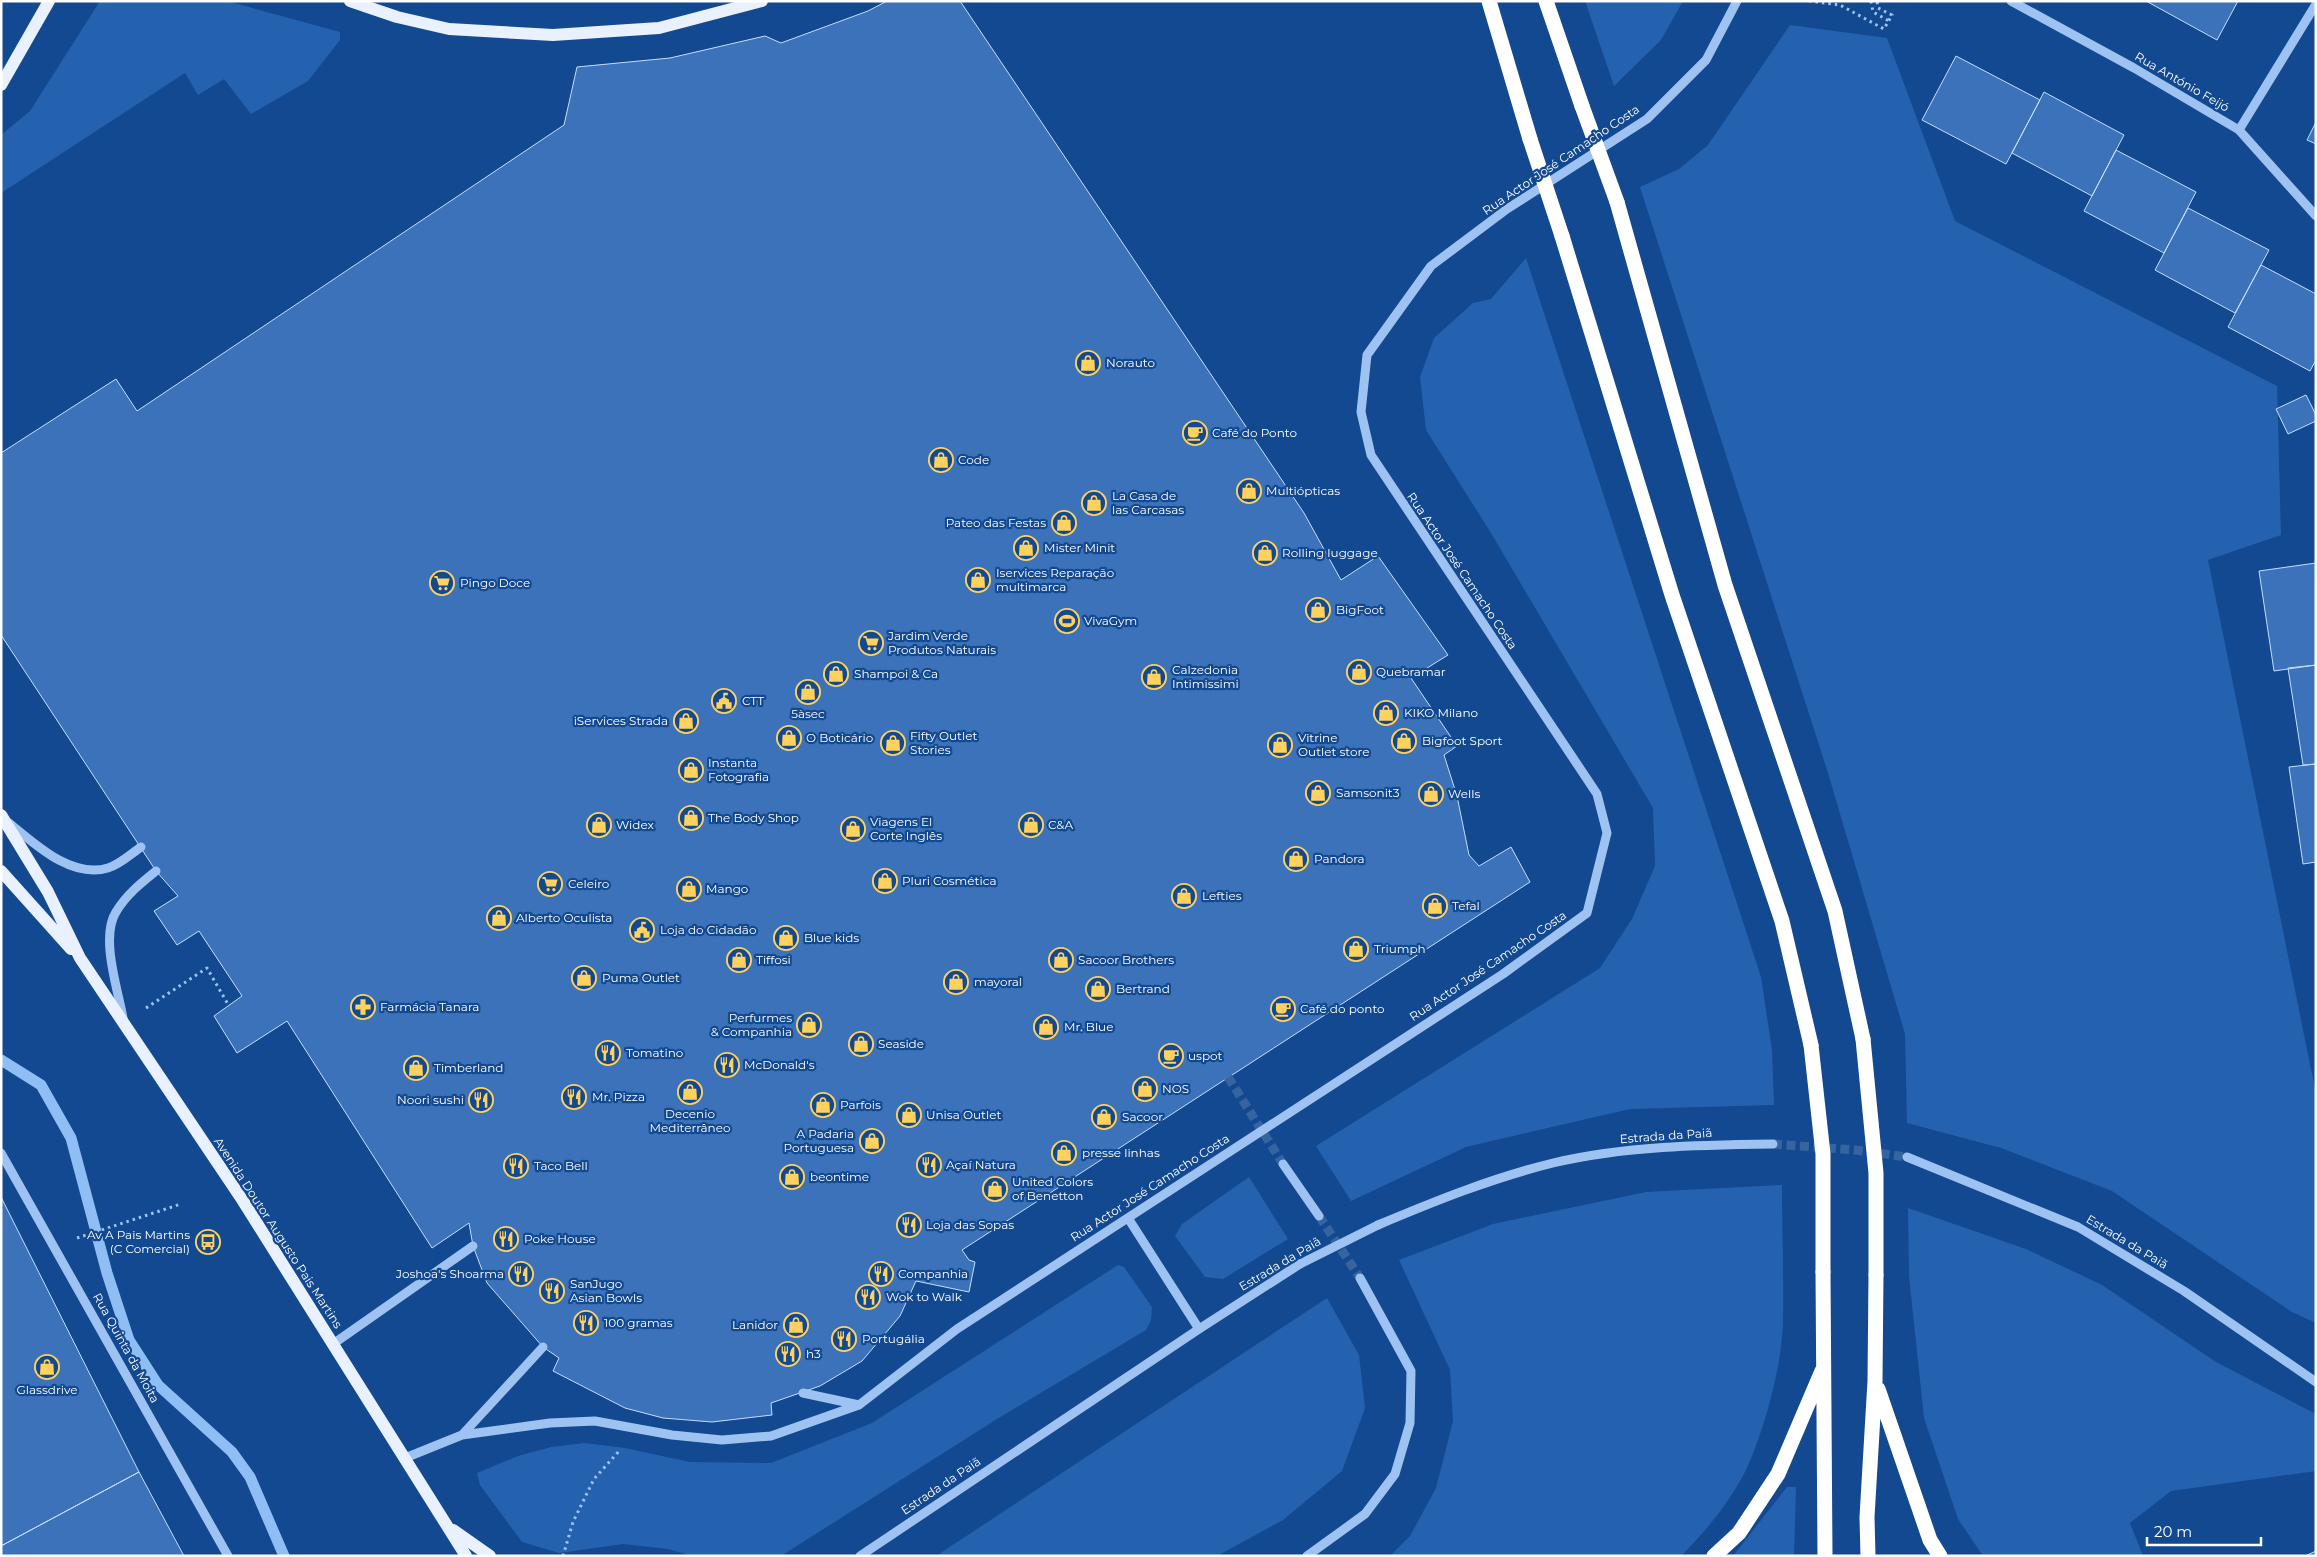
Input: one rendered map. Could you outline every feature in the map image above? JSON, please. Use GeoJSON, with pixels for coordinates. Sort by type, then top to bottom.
{"type":"FeatureCollection","features":[{"type":"Feature","properties":{"kind":"highway"},"geometry":{"type":"LineString","coordinates":[[1489,1],[1672,595],[1782,921],[1811,1046],[1823,1154],[1825,1556]]}},
{"type":"Feature","properties":{"kind":"highway"},"geometry":{"type":"LineString","coordinates":[[1546,1],[1617,202],[1725,585],[1835,911],[1863,1039],[1876,1173],[1875,1381],[1867,1517],[1868,1556]]}},
{"type":"Feature","properties":{"kind":"highway"},"geometry":{"type":"LineString","coordinates":[[1714,1556],[1739,1533],[1778,1474],[1825,1365]]}},
{"type":"Feature","properties":{"kind":"highway"},"geometry":{"type":"LineString","coordinates":[[1875,1381],[1930,1540],[1940,1556]]}},
{"type":"Feature","properties":{"kind":"main road"},"geometry":{"type":"LineString","coordinates":[[1,85],[49,1]]}},
{"type":"Feature","properties":{"kind":"main road"},"geometry":{"type":"LineString","coordinates":[[350,1],[397,17],[449,30],[553,35],[659,28],[762,1]]}},
{"type":"Feature","properties":{"kind":"main road","name":"Avenida Doutor Augusto Pais Martins"},"geometry":{"type":"LineString","coordinates":[[2,817],[48,892],[80,958]]}},
{"type":"Feature","properties":{"kind":"main road","name":"Avenida Doutor Augusto Pais Martins"},"geometry":{"type":"LineString","coordinates":[[1,871],[80,958],[243,1201],[449,1526],[466,1556]]}},
{"type":"Feature","properties":{"kind":"main road","name":"Avenida Doutor Augusto Pais Martins"},"geometry":{"type":"LineString","coordinates":[[449,1526],[490,1556]]}},
{"type":"Feature","properties":{"kind":"street","name":"Rua Actor José Camacho Costa"},"geometry":{"type":"LineString","coordinates":[[405,1458],[462,1435],[550,1422],[595,1421],[672,1436],[722,1440],[771,1436],[859,1405],[957,1329],[1503,974],[1587,913],[1608,833],[1597,794],[1370,455],[1361,412],[1367,355],[1431,266],[1507,209],[1647,119],[1706,60],[1737,1]]}},
{"type":"Feature","properties":{"kind":"street","name":"Rua António Feijó"},"geometry":{"type":"LineString","coordinates":[[2011,1],[2134,68],[2239,130],[2316,216]]}},
{"type":"Feature","properties":{"kind":"street"},"geometry":{"type":"LineString","coordinates":[[2239,130],[2316,4]]}},
{"type":"Feature","properties":{"kind":"street"},"geometry":{"type":"LineString","coordinates":[[2,817],[48,855],[74,866],[92,870],[109,868],[141,847]]}},
{"type":"Feature","properties":{"kind":"street"},"geometry":{"type":"LineString","coordinates":[[124,1023],[110,954],[110,935],[114,914],[128,894],[156,871]]}},
{"type":"Feature","properties":{"kind":"street","name":"Estrada da Paiã"},"geometry":{"type":"LineString","coordinates":[[860,1556],[1198,1329],[1300,1264],[1378,1224],[1466,1188],[1554,1163],[1624,1151],[1681,1146],[1773,1144]]}},
{"type":"Feature","properties":{"kind":"street","name":"Rua Quinta da Moita"},"geometry":{"type":"LineString","coordinates":[[1,1153],[228,1556]]}},
{"type":"Feature","properties":{"kind":"street","name":"Estrada da Paiã"},"geometry":{"type":"LineString","coordinates":[[1907,1157],[2078,1226],[2184,1291],[2316,1382]]}},
{"type":"Feature","properties":{"kind":"street"},"geometry":{"type":"LineString","coordinates":[[1283,1164],[1319,1216]]}},
{"type":"Feature","properties":{"kind":"street"},"geometry":{"type":"LineString","coordinates":[[1128,1218],[1184,1303],[1198,1329]]}},
{"type":"Feature","properties":{"kind":"street"},"geometry":{"type":"LineString","coordinates":[[333,1344],[473,1246]]}},
{"type":"Feature","properties":{"kind":"street"},"geometry":{"type":"LineString","coordinates":[[1307,1556],[1365,1514],[1394,1474],[1410,1423],[1411,1371],[1360,1278]]}},
{"type":"Feature","properties":{"kind":"street"},"geometry":{"type":"LineString","coordinates":[[462,1435],[543,1347]]}},
{"type":"Feature","properties":{"kind":"street"},"geometry":{"type":"LineString","coordinates":[[803,1394],[859,1405]]}},
{"type":"Feature","properties":{"kind":"path"},"geometry":{"type":"LineString","coordinates":[[1809,1],[1840,5],[1884,29],[1892,15],[1878,8],[1876,1]]}},
{"type":"Feature","properties":{"kind":"path"},"geometry":{"type":"LineString","coordinates":[[1870,1],[1873,12],[1889,21]]}},
{"type":"Feature","properties":{"kind":"path"},"geometry":{"type":"LineString","coordinates":[[180,986],[207,968],[229,1006]]}},
{"type":"Feature","properties":{"kind":"path"},"geometry":{"type":"LineString","coordinates":[[69,1240],[181,1204]]}},
{"type":"Feature","properties":{"kind":"path"},"geometry":{"type":"LineString","coordinates":[[563,1556],[573,1522],[594,1479],[633,1437],[643,1430]]}},
{"type":"Feature","properties":{"kind":"shaded area"},"geometry":{"type":"Polygon","coordinates":[[[100,1],[227,1],[340,32],[340,40],[308,81],[251,114],[224,79],[198,95],[185,73],[1,193],[1,135],[30,111],[100,1]]]}},
{"type":"Feature","properties":{"kind":"shaded area"},"geometry":{"type":"Polygon","coordinates":[[[1585,1],[1683,1],[1661,40],[1614,86],[1585,1]]]}},
{"type":"Feature","properties":{"kind":"shaded area"},"geometry":{"type":"Polygon","coordinates":[[[1790,25],[1887,38],[1955,221],[2277,386],[2281,535],[2208,560],[2316,1094],[2316,1323],[2292,1312],[2112,1191],[2001,1148],[1907,1123],[1905,1034],[1828,773],[1640,187],[1679,169],[1708,145],[1790,25]]]}},
{"type":"Feature","properties":{"kind":"shaded area"},"geometry":{"type":"Polygon","coordinates":[[[1526,258],[1761,977],[1772,1050],[1774,1105],[1630,1109],[1466,1147],[1351,1201],[1316,1146],[1600,968],[1632,919],[1655,866],[1653,808],[1491,533],[1426,430],[1420,377],[1434,338],[1473,303],[1491,299],[1526,258]]]}},
{"type":"Feature","properties":{"kind":"shaded area"},"geometry":{"type":"Polygon","coordinates":[[[1249,1177],[1288,1239],[1223,1279],[1205,1277],[1175,1236],[1182,1224],[1249,1177]]]}},
{"type":"Feature","properties":{"kind":"shaded area"},"geometry":{"type":"Polygon","coordinates":[[[1782,1185],[1783,1322],[1776,1378],[1771,1398],[1759,1438],[1739,1483],[1716,1516],[1681,1556],[1390,1556],[1410,1536],[1436,1488],[1453,1421],[1450,1370],[1399,1260],[1493,1224],[1646,1192],[1782,1185]]]}},
{"type":"Feature","properties":{"kind":"shaded area"},"geometry":{"type":"Polygon","coordinates":[[[1908,1208],[2026,1249],[2102,1285],[2216,1362],[2316,1414],[2316,1471],[2171,1491],[2130,1523],[2143,1556],[1983,1556],[1958,1519],[1924,1418],[1909,1276],[1908,1208]]]}},
{"type":"Feature","properties":{"kind":"shaded area"},"geometry":{"type":"Polygon","coordinates":[[[1118,1265],[1124,1267],[1152,1307],[1151,1320],[1146,1330],[997,1419],[781,1556],[692,1556],[668,1549],[623,1544],[559,1553],[522,1542],[480,1485],[477,1473],[518,1456],[551,1447],[585,1443],[625,1448],[690,1462],[771,1463],[872,1423],[1118,1265]]]}},
{"type":"Feature","properties":{"kind":"shaded area"},"geometry":{"type":"Polygon","coordinates":[[[1327,1298],[1359,1355],[1365,1408],[1342,1471],[1283,1520],[1217,1556],[936,1556],[1327,1298]]]}},
{"type":"Feature","properties":{"kind":"shaded area"},"geometry":{"type":"Polygon","coordinates":[[[1787,1487],[1796,1487],[1794,1556],[1733,1556],[1787,1487]]]}},
{"type":"Feature","properties":{"kind":"building"},"geometry":{"type":"Polygon","coordinates":[[[887,1],[960,1],[1304,513],[1341,580],[1378,556],[1448,655],[1411,678],[1457,746],[1444,755],[1457,796],[1469,855],[1479,866],[1511,847],[1530,882],[962,1250],[969,1260],[975,1262],[969,1292],[916,1281],[900,1316],[862,1361],[820,1386],[771,1403],[772,1415],[712,1422],[663,1418],[625,1408],[553,1371],[559,1358],[543,1347],[487,1283],[473,1246],[469,1223],[432,1248],[287,1021],[237,1053],[214,1016],[242,996],[199,931],[177,945],[154,911],[178,896],[156,871],[1,635],[1,453],[116,379],[137,411],[564,125],[577,67],[670,58],[765,36],[781,43],[868,11],[887,1]]]}},
{"type":"Feature","properties":{"kind":"building"},"geometry":{"type":"Polygon","coordinates":[[[2146,1],[2238,1],[2217,40],[2146,1]]]}},
{"type":"Feature","properties":{"kind":"building"},"geometry":{"type":"Polygon","coordinates":[[[1956,56],[2040,100],[2006,164],[1922,120],[1956,56]]]}},
{"type":"Feature","properties":{"kind":"building"},"geometry":{"type":"Polygon","coordinates":[[[2044,92],[2124,135],[2092,196],[2012,153],[2044,92]]]}},
{"type":"Feature","properties":{"kind":"building"},"geometry":{"type":"Polygon","coordinates":[[[2316,122],[2316,144],[2307,140],[2316,122]]]}},
{"type":"Feature","properties":{"kind":"building"},"geometry":{"type":"Polygon","coordinates":[[[2116,150],[2196,192],[2164,253],[2084,211],[2116,150]]]}},
{"type":"Feature","properties":{"kind":"building"},"geometry":{"type":"Polygon","coordinates":[[[2188,208],[2269,250],[2235,313],[2155,270],[2188,208]]]}},
{"type":"Feature","properties":{"kind":"building"},"geometry":{"type":"Polygon","coordinates":[[[2261,265],[2316,294],[2316,360],[2310,371],[2228,327],[2261,265]]]}},
{"type":"Feature","properties":{"kind":"building"},"geometry":{"type":"Polygon","coordinates":[[[2306,395],[2316,415],[2316,421],[2288,434],[2276,409],[2306,395]]]}},
{"type":"Feature","properties":{"kind":"building"},"geometry":{"type":"Polygon","coordinates":[[[2316,563],[2316,665],[2274,671],[2259,571],[2316,563]]]}},
{"type":"Feature","properties":{"kind":"building"},"geometry":{"type":"Polygon","coordinates":[[[2316,665],[2316,764],[2303,765],[2288,668],[2316,665]]]}},
{"type":"Feature","properties":{"kind":"building"},"geometry":{"type":"Polygon","coordinates":[[[2316,764],[2316,862],[2303,864],[2289,767],[2316,764]]]}},
{"type":"Feature","properties":{"kind":"building"},"geometry":{"type":"Polygon","coordinates":[[[1,1197],[139,1472],[1,1546],[1,1197]]]}},
{"type":"Feature","properties":{"kind":"building"},"geometry":{"type":"Polygon","coordinates":[[[139,1472],[184,1556],[1,1556],[1,1546],[139,1472]]]}},
{"type":"Feature","properties":{"kind":"building"},"geometry":{"type":"Polygon","coordinates":[[[2316,1551],[2316,1556],[2305,1556],[2316,1551]]]}},
{"type":"Feature","properties":{"kind":"waterway"},"geometry":{"type":"LineString","coordinates":[[1,1060],[41,1085],[71,1138],[107,1273],[129,1340],[158,1385],[232,1452],[250,1477],[284,1556]]}},
{"type":"Feature","properties":{"kind":"tunnel"},"geometry":{"type":"LineString","coordinates":[[1228,1077],[1283,1164]]}},
{"type":"Feature","properties":{"kind":"tunnel"},"geometry":{"type":"LineString","coordinates":[[1773,1144],[1855,1150],[1907,1157]]}},
{"type":"Feature","properties":{"kind":"tunnel"},"geometry":{"type":"LineString","coordinates":[[1319,1216],[1360,1278]]}},
{"type":"Feature","properties":{"kind":"place","name":"Norauto"},"geometry":{"type":"Point","coordinates":[1088,363]}},
{"type":"Feature","properties":{"kind":"place","name":"Café do Ponto"},"geometry":{"type":"Point","coordinates":[1195,433]}},
{"type":"Feature","properties":{"kind":"place","name":"Code"},"geometry":{"type":"Point","coordinates":[941,460]}},
{"type":"Feature","properties":{"kind":"place","name":"Multiópticas"},"geometry":{"type":"Point","coordinates":[1249,491]}},
{"type":"Feature","properties":{"kind":"place","name":"La Casa de las Carcasas"},"geometry":{"type":"Point","coordinates":[1094,503]}},
{"type":"Feature","properties":{"kind":"place","name":"Pateo das Festas"},"geometry":{"type":"Point","coordinates":[1064,523]}},
{"type":"Feature","properties":{"kind":"place","name":"Mister Minit"},"geometry":{"type":"Point","coordinates":[1026,548]}},
{"type":"Feature","properties":{"kind":"place","name":"Rolling luggage"},"geometry":{"type":"Point","coordinates":[1265,553]}},
{"type":"Feature","properties":{"kind":"place","name":"Iservices Reparação multimarca"},"geometry":{"type":"Point","coordinates":[978,580]}},
{"type":"Feature","properties":{"kind":"place","name":"Pingo Doce"},"geometry":{"type":"Point","coordinates":[442,583]}},
{"type":"Feature","properties":{"kind":"place","name":"BigFoot"},"geometry":{"type":"Point","coordinates":[1318,610]}},
{"type":"Feature","properties":{"kind":"place","name":"VivaGym"},"geometry":{"type":"Point","coordinates":[1067,621]}},
{"type":"Feature","properties":{"kind":"place","name":"Jardim Verde Produtos Naturais"},"geometry":{"type":"Point","coordinates":[871,643]}},
{"type":"Feature","properties":{"kind":"place","name":"Quebramar"},"geometry":{"type":"Point","coordinates":[1359,672]}},
{"type":"Feature","properties":{"kind":"place","name":"Shampoi & Ca"},"geometry":{"type":"Point","coordinates":[836,674]}},
{"type":"Feature","properties":{"kind":"place","name":"Calzedonia Intimissimi"},"geometry":{"type":"Point","coordinates":[1154,677]}},
{"type":"Feature","properties":{"kind":"place","name":"5àsec"},"geometry":{"type":"Point","coordinates":[808,692]}},
{"type":"Feature","properties":{"kind":"place","name":"CTT"},"geometry":{"type":"Point","coordinates":[724,701]}},
{"type":"Feature","properties":{"kind":"place","name":"KIKO Milano"},"geometry":{"type":"Point","coordinates":[1386,713]}},
{"type":"Feature","properties":{"kind":"place","name":"iServices Strada"},"geometry":{"type":"Point","coordinates":[686,721]}},
{"type":"Feature","properties":{"kind":"place","name":"O Boticário"},"geometry":{"type":"Point","coordinates":[789,738]}},
{"type":"Feature","properties":{"kind":"place","name":"Bigfoot Sport"},"geometry":{"type":"Point","coordinates":[1404,741]}},
{"type":"Feature","properties":{"kind":"place","name":"Fifty Outlet Stories"},"geometry":{"type":"Point","coordinates":[893,743]}},
{"type":"Feature","properties":{"kind":"place","name":"Vitrine Outlet store"},"geometry":{"type":"Point","coordinates":[1280,745]}},
{"type":"Feature","properties":{"kind":"place","name":"Instanta Fotografia"},"geometry":{"type":"Point","coordinates":[691,770]}},
{"type":"Feature","properties":{"kind":"place","name":"Samsonit3"},"geometry":{"type":"Point","coordinates":[1318,793]}},
{"type":"Feature","properties":{"kind":"place","name":"Wells"},"geometry":{"type":"Point","coordinates":[1431,794]}},
{"type":"Feature","properties":{"kind":"place","name":"The Body Shop"},"geometry":{"type":"Point","coordinates":[691,818]}},
{"type":"Feature","properties":{"kind":"place","name":"Widex"},"geometry":{"type":"Point","coordinates":[599,825]}},
{"type":"Feature","properties":{"kind":"place","name":"C&A"},"geometry":{"type":"Point","coordinates":[1031,825]}},
{"type":"Feature","properties":{"kind":"place","name":"Viagens El Corte Inglês"},"geometry":{"type":"Point","coordinates":[853,829]}},
{"type":"Feature","properties":{"kind":"place","name":"Pandora"},"geometry":{"type":"Point","coordinates":[1296,859]}},
{"type":"Feature","properties":{"kind":"place","name":"Pluri Cosmética"},"geometry":{"type":"Point","coordinates":[885,881]}},
{"type":"Feature","properties":{"kind":"place","name":"Celeiro"},"geometry":{"type":"Point","coordinates":[550,884]}},
{"type":"Feature","properties":{"kind":"place","name":"Mango"},"geometry":{"type":"Point","coordinates":[689,889]}},
{"type":"Feature","properties":{"kind":"place","name":"Lefties"},"geometry":{"type":"Point","coordinates":[1184,896]}},
{"type":"Feature","properties":{"kind":"place","name":"Tefal"},"geometry":{"type":"Point","coordinates":[1435,906]}},
{"type":"Feature","properties":{"kind":"place","name":"Alberto Oculista"},"geometry":{"type":"Point","coordinates":[499,918]}},
{"type":"Feature","properties":{"kind":"place","name":"Loja do Cidadão"},"geometry":{"type":"Point","coordinates":[642,930]}},
{"type":"Feature","properties":{"kind":"place","name":"Blue kids"},"geometry":{"type":"Point","coordinates":[786,938]}},
{"type":"Feature","properties":{"kind":"place","name":"Triumph"},"geometry":{"type":"Point","coordinates":[1356,949]}},
{"type":"Feature","properties":{"kind":"place","name":"Tiffosi"},"geometry":{"type":"Point","coordinates":[739,960]}},
{"type":"Feature","properties":{"kind":"place","name":"Sacoor Brothers"},"geometry":{"type":"Point","coordinates":[1061,960]}},
{"type":"Feature","properties":{"kind":"place","name":"Puma Outlet"},"geometry":{"type":"Point","coordinates":[584,978]}},
{"type":"Feature","properties":{"kind":"place","name":"mayoral"},"geometry":{"type":"Point","coordinates":[956,982]}},
{"type":"Feature","properties":{"kind":"place","name":"Bertrand"},"geometry":{"type":"Point","coordinates":[1098,989]}},
{"type":"Feature","properties":{"kind":"place","name":"Farmácia Tanara"},"geometry":{"type":"Point","coordinates":[363,1007]}},
{"type":"Feature","properties":{"kind":"place","name":"Café do ponto"},"geometry":{"type":"Point","coordinates":[1283,1009]}},
{"type":"Feature","properties":{"kind":"place","name":"Perfurmes & Companhia"},"geometry":{"type":"Point","coordinates":[809,1025]}},
{"type":"Feature","properties":{"kind":"place","name":"Mr. Blue"},"geometry":{"type":"Point","coordinates":[1046,1027]}},
{"type":"Feature","properties":{"kind":"place","name":"Seaside"},"geometry":{"type":"Point","coordinates":[861,1044]}},
{"type":"Feature","properties":{"kind":"place","name":"Tomatino"},"geometry":{"type":"Point","coordinates":[608,1053]}},
{"type":"Feature","properties":{"kind":"place","name":"uspot"},"geometry":{"type":"Point","coordinates":[1171,1056]}},
{"type":"Feature","properties":{"kind":"place","name":"McDonald's"},"geometry":{"type":"Point","coordinates":[727,1065]}},
{"type":"Feature","properties":{"kind":"place","name":"Timberland"},"geometry":{"type":"Point","coordinates":[416,1068]}},
{"type":"Feature","properties":{"kind":"place","name":"NOS"},"geometry":{"type":"Point","coordinates":[1145,1089]}},
{"type":"Feature","properties":{"kind":"place","name":"Decenio Mediterrâneo"},"geometry":{"type":"Point","coordinates":[690,1092]}},
{"type":"Feature","properties":{"kind":"place","name":"Mr. Pizza"},"geometry":{"type":"Point","coordinates":[574,1097]}},
{"type":"Feature","properties":{"kind":"place","name":"Noori sushi"},"geometry":{"type":"Point","coordinates":[481,1100]}},
{"type":"Feature","properties":{"kind":"place","name":"Parfois"},"geometry":{"type":"Point","coordinates":[823,1105]}},
{"type":"Feature","properties":{"kind":"place","name":"Unisa Outlet"},"geometry":{"type":"Point","coordinates":[909,1115]}},
{"type":"Feature","properties":{"kind":"place","name":"Sacoor"},"geometry":{"type":"Point","coordinates":[1104,1117]}},
{"type":"Feature","properties":{"kind":"place","name":"A Padaria Portuguesa"},"geometry":{"type":"Point","coordinates":[872,1141]}},
{"type":"Feature","properties":{"kind":"place","name":"presse linhas"},"geometry":{"type":"Point","coordinates":[1064,1153]}},
{"type":"Feature","properties":{"kind":"place","name":"Açaí Natura"},"geometry":{"type":"Point","coordinates":[929,1165]}},
{"type":"Feature","properties":{"kind":"place","name":"Taco Bell"},"geometry":{"type":"Point","coordinates":[516,1166]}},
{"type":"Feature","properties":{"kind":"place","name":"beontime"},"geometry":{"type":"Point","coordinates":[792,1177]}},
{"type":"Feature","properties":{"kind":"place","name":"United Colors of Benetton"},"geometry":{"type":"Point","coordinates":[995,1189]}},
{"type":"Feature","properties":{"kind":"place","name":"Loja das Sopas"},"geometry":{"type":"Point","coordinates":[909,1225]}},
{"type":"Feature","properties":{"kind":"place","name":"Poke House"},"geometry":{"type":"Point","coordinates":[506,1239]}},
{"type":"Feature","properties":{"kind":"place","name":"Av A Pais Martins (C Comercial)"},"geometry":{"type":"Point","coordinates":[208,1242]}},
{"type":"Feature","properties":{"kind":"place","name":"Joshoa's Shoarma"},"geometry":{"type":"Point","coordinates":[521,1274]}},
{"type":"Feature","properties":{"kind":"place","name":"Companhia"},"geometry":{"type":"Point","coordinates":[881,1274]}},
{"type":"Feature","properties":{"kind":"place","name":"SanJugo Asian Bowls"},"geometry":{"type":"Point","coordinates":[552,1291]}},
{"type":"Feature","properties":{"kind":"place","name":"Wok to Walk"},"geometry":{"type":"Point","coordinates":[868,1297]}},
{"type":"Feature","properties":{"kind":"place","name":"100 gramas"},"geometry":{"type":"Point","coordinates":[586,1323]}},
{"type":"Feature","properties":{"kind":"place","name":"Lanidor"},"geometry":{"type":"Point","coordinates":[796,1325]}},
{"type":"Feature","properties":{"kind":"place","name":"Portugália"},"geometry":{"type":"Point","coordinates":[844,1339]}},
{"type":"Feature","properties":{"kind":"place","name":"h3"},"geometry":{"type":"Point","coordinates":[788,1354]}},
{"type":"Feature","properties":{"kind":"place","name":"Glassdrive"},"geometry":{"type":"Point","coordinates":[47,1367]}}]}
